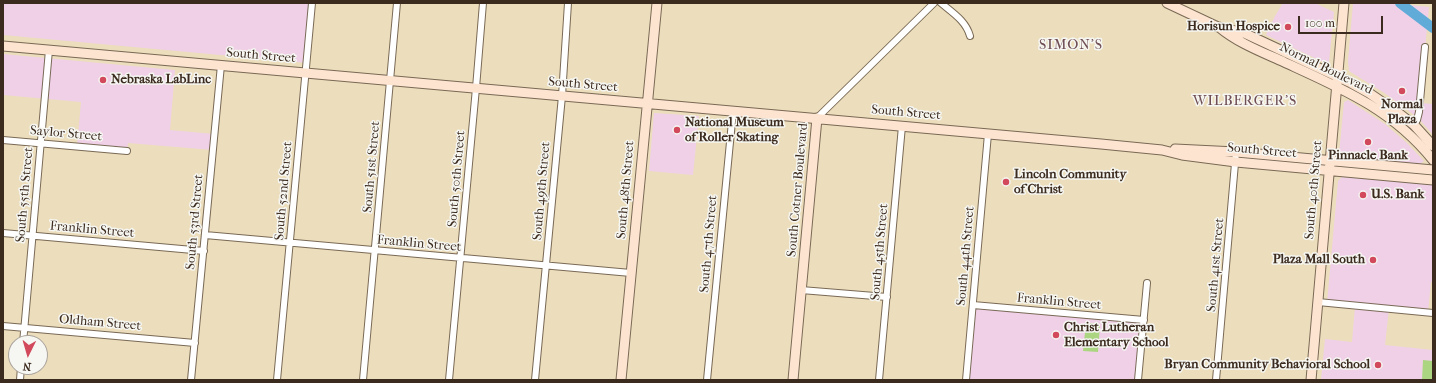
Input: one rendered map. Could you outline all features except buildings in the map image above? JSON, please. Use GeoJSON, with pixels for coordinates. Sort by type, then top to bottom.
{"type":"FeatureCollection","features":[{"type":"Feature","properties":{"kind":"main road","name":"South 48th Street"},"geometry":{"type":"LineString","coordinates":[[621,380],[656,3]]}},
{"type":"Feature","properties":{"kind":"main road","name":"Normal Boulevard"},"geometry":{"type":"LineString","coordinates":[[1167,3],[1218,26],[1244,33],[1338,76],[1369,92],[1414,125],[1433,146]]}},
{"type":"Feature","properties":{"kind":"main road","name":"South 40th Street"},"geometry":{"type":"LineString","coordinates":[[1311,380],[1344,3]]}},
{"type":"Feature","properties":{"kind":"main road","name":"Normal Boulevard"},"geometry":{"type":"LineString","coordinates":[[1218,26],[1236,40],[1337,86],[1364,100],[1392,120],[1418,143],[1433,160]]}},
{"type":"Feature","properties":{"kind":"main road","name":"South Street"},"geometry":{"type":"LineString","coordinates":[[3,46],[1162,150],[1182,155],[1236,162],[1433,180]]}},
{"type":"Feature","properties":{"kind":"main road","name":"South Cotner Boulevard"},"geometry":{"type":"LineString","coordinates":[[793,380],[817,118]]}},
{"type":"Feature","properties":{"kind":"main road","name":"South Street"},"geometry":{"type":"LineString","coordinates":[[1162,150],[1176,148],[1236,152],[1433,170]]}},
{"type":"Feature","properties":{"kind":"street","name":"South 52nd Street"},"geometry":{"type":"LineString","coordinates":[[277,380],[312,3]]}},
{"type":"Feature","properties":{"kind":"street","name":"South 51st Street"},"geometry":{"type":"LineString","coordinates":[[363,380],[397,3]]}},
{"type":"Feature","properties":{"kind":"street","name":"South 50th Street"},"geometry":{"type":"LineString","coordinates":[[449,380],[483,3]]}},
{"type":"Feature","properties":{"kind":"street","name":"South 49th Street"},"geometry":{"type":"LineString","coordinates":[[535,380],[562,96],[568,3]]}},
{"type":"Feature","properties":{"kind":"street","name":"South Cotner Boulevard"},"geometry":{"type":"LineString","coordinates":[[817,118],[934,3]]}},
{"type":"Feature","properties":{"kind":"street"},"geometry":{"type":"LineString","coordinates":[[941,3],[964,22],[969,30],[970,36]]}},
{"type":"Feature","properties":{"kind":"street"},"geometry":{"type":"LineString","coordinates":[[1414,125],[1419,112],[1425,47]]}},
{"type":"Feature","properties":{"kind":"street","name":"South 55th Street"},"geometry":{"type":"LineString","coordinates":[[24,335],[49,50]]}},
{"type":"Feature","properties":{"kind":"street","name":"South 53rd Street"},"geometry":{"type":"LineString","coordinates":[[191,380],[221,65]]}},
{"type":"Feature","properties":{"kind":"street","name":"South 47th Street"},"geometry":{"type":"LineString","coordinates":[[707,380],[733,111]]}},
{"type":"Feature","properties":{"kind":"street","name":"South 45th Street"},"geometry":{"type":"LineString","coordinates":[[880,380],[902,126]]}},
{"type":"Feature","properties":{"kind":"street","name":"South 44th Street"},"geometry":{"type":"LineString","coordinates":[[966,380],[988,134]]}},
{"type":"Feature","properties":{"kind":"street","name":"Saylor Street"},"geometry":{"type":"LineString","coordinates":[[3,140],[127,151]]}},
{"type":"Feature","properties":{"kind":"street","name":"South 41st Street"},"geometry":{"type":"LineString","coordinates":[[1216,380],[1236,152]]}},
{"type":"Feature","properties":{"kind":"street","name":"Franklin Street"},"geometry":{"type":"LineString","coordinates":[[3,233],[204,251]]}},
{"type":"Feature","properties":{"kind":"street","name":"Franklin Street"},"geometry":{"type":"LineString","coordinates":[[205,236],[631,273]]}},
{"type":"Feature","properties":{"kind":"street"},"geometry":{"type":"LineString","coordinates":[[1138,380],[1147,283]]}},
{"type":"Feature","properties":{"kind":"street"},"geometry":{"type":"LineString","coordinates":[[801,290],[887,297]]}},
{"type":"Feature","properties":{"kind":"street"},"geometry":{"type":"LineString","coordinates":[[1318,302],[1433,313]]}},
{"type":"Feature","properties":{"kind":"street","name":"Franklin Street"},"geometry":{"type":"LineString","coordinates":[[973,305],[1144,320]]}},
{"type":"Feature","properties":{"kind":"street","name":"Oldham Street"},"geometry":{"type":"LineString","coordinates":[[3,326],[195,343]]}},
{"type":"Feature","properties":{"kind":"shaded area"},"geometry":{"type":"Polygon","coordinates":[[[3,3],[312,3],[307,63],[3,35],[3,3]]]}},
{"type":"Feature","properties":{"kind":"shaded area"},"geometry":{"type":"Polygon","coordinates":[[[1283,3],[1315,3],[1334,12],[1329,62],[1323,62],[1266,35],[1283,3]]]}},
{"type":"Feature","properties":{"kind":"shaded area"},"geometry":{"type":"Polygon","coordinates":[[[1353,3],[1392,3],[1429,7],[1420,103],[1433,104],[1433,135],[1420,120],[1405,108],[1386,94],[1349,71],[1348,61],[1353,3]]]}},
{"type":"Feature","properties":{"kind":"shaded area"},"geometry":{"type":"Polygon","coordinates":[[[3,54],[175,70],[170,130],[214,134],[213,150],[128,143],[127,151],[77,146],[81,102],[3,95],[3,54]]]}},
{"type":"Feature","properties":{"kind":"shaded area"},"geometry":{"type":"Polygon","coordinates":[[[1348,100],[1385,124],[1407,143],[1424,161],[1420,164],[1343,157],[1339,154],[1344,102],[1348,100]]]}},
{"type":"Feature","properties":{"kind":"shaded area"},"geometry":{"type":"Polygon","coordinates":[[[654,113],[699,116],[693,175],[649,171],[654,113]]]}},
{"type":"Feature","properties":{"kind":"shaded area"},"geometry":{"type":"Polygon","coordinates":[[[1342,177],[1433,185],[1433,282],[1431,282],[1428,312],[1389,309],[1385,345],[1433,350],[1433,380],[1321,380],[1325,339],[1352,342],[1355,306],[1327,303],[1338,181],[1342,177]]]}},
{"type":"Feature","properties":{"kind":"shaded area","name":"Christ Lutheran Elementary School"},"geometry":{"type":"Polygon","coordinates":[[[973,305],[1144,320],[1138,380],[966,380],[973,305]]]}},
{"type":"Feature","properties":{"kind":"green space"},"geometry":{"type":"Polygon","coordinates":[[[1086,323],[1100,324],[1098,352],[1083,351],[1086,323]]]}},
{"type":"Feature","properties":{"kind":"green space"},"geometry":{"type":"Polygon","coordinates":[[[1423,360],[1433,361],[1433,380],[1422,380],[1423,360]]]}},
{"type":"Feature","properties":{"kind":"waterway"},"geometry":{"type":"LineString","coordinates":[[1400,3],[1433,28]]}},
{"type":"Feature","properties":{"kind":"place","name":"Horisun Hospice"},"geometry":{"type":"Point","coordinates":[1288,27]}},
{"type":"Feature","properties":{"kind":"place","name":"Nebraska LabLinc"},"geometry":{"type":"Point","coordinates":[103,80]}},
{"type":"Feature","properties":{"kind":"place","name":"Normal Plaza"},"geometry":{"type":"Point","coordinates":[1402,91]}},
{"type":"Feature","properties":{"kind":"place","name":"National Museum of Roller Skating"},"geometry":{"type":"Point","coordinates":[677,130]}},
{"type":"Feature","properties":{"kind":"place","name":"Pinnacle Bank"},"geometry":{"type":"Point","coordinates":[1368,142]}},
{"type":"Feature","properties":{"kind":"place","name":"Lincoln Community of Christ"},"geometry":{"type":"Point","coordinates":[1006,182]}},
{"type":"Feature","properties":{"kind":"place","name":"U.S. Bank"},"geometry":{"type":"Point","coordinates":[1363,195]}},
{"type":"Feature","properties":{"kind":"place","name":"Plaza Mall South"},"geometry":{"type":"Point","coordinates":[1373,260]}},
{"type":"Feature","properties":{"kind":"place","name":"Christ Lutheran Elementary School"},"geometry":{"type":"Point","coordinates":[1056,335]}},
{"type":"Feature","properties":{"kind":"place","name":"Bryan Community Behavioral School"},"geometry":{"type":"Point","coordinates":[1378,365]}},
{"type":"Feature","properties":{"kind":"district","name":"SIMON'S"},"geometry":{"type":"Point","coordinates":[1071,46]}},
{"type":"Feature","properties":{"kind":"district","name":"WILBERGER'S"},"geometry":{"type":"Point","coordinates":[1245,102]}}]}
